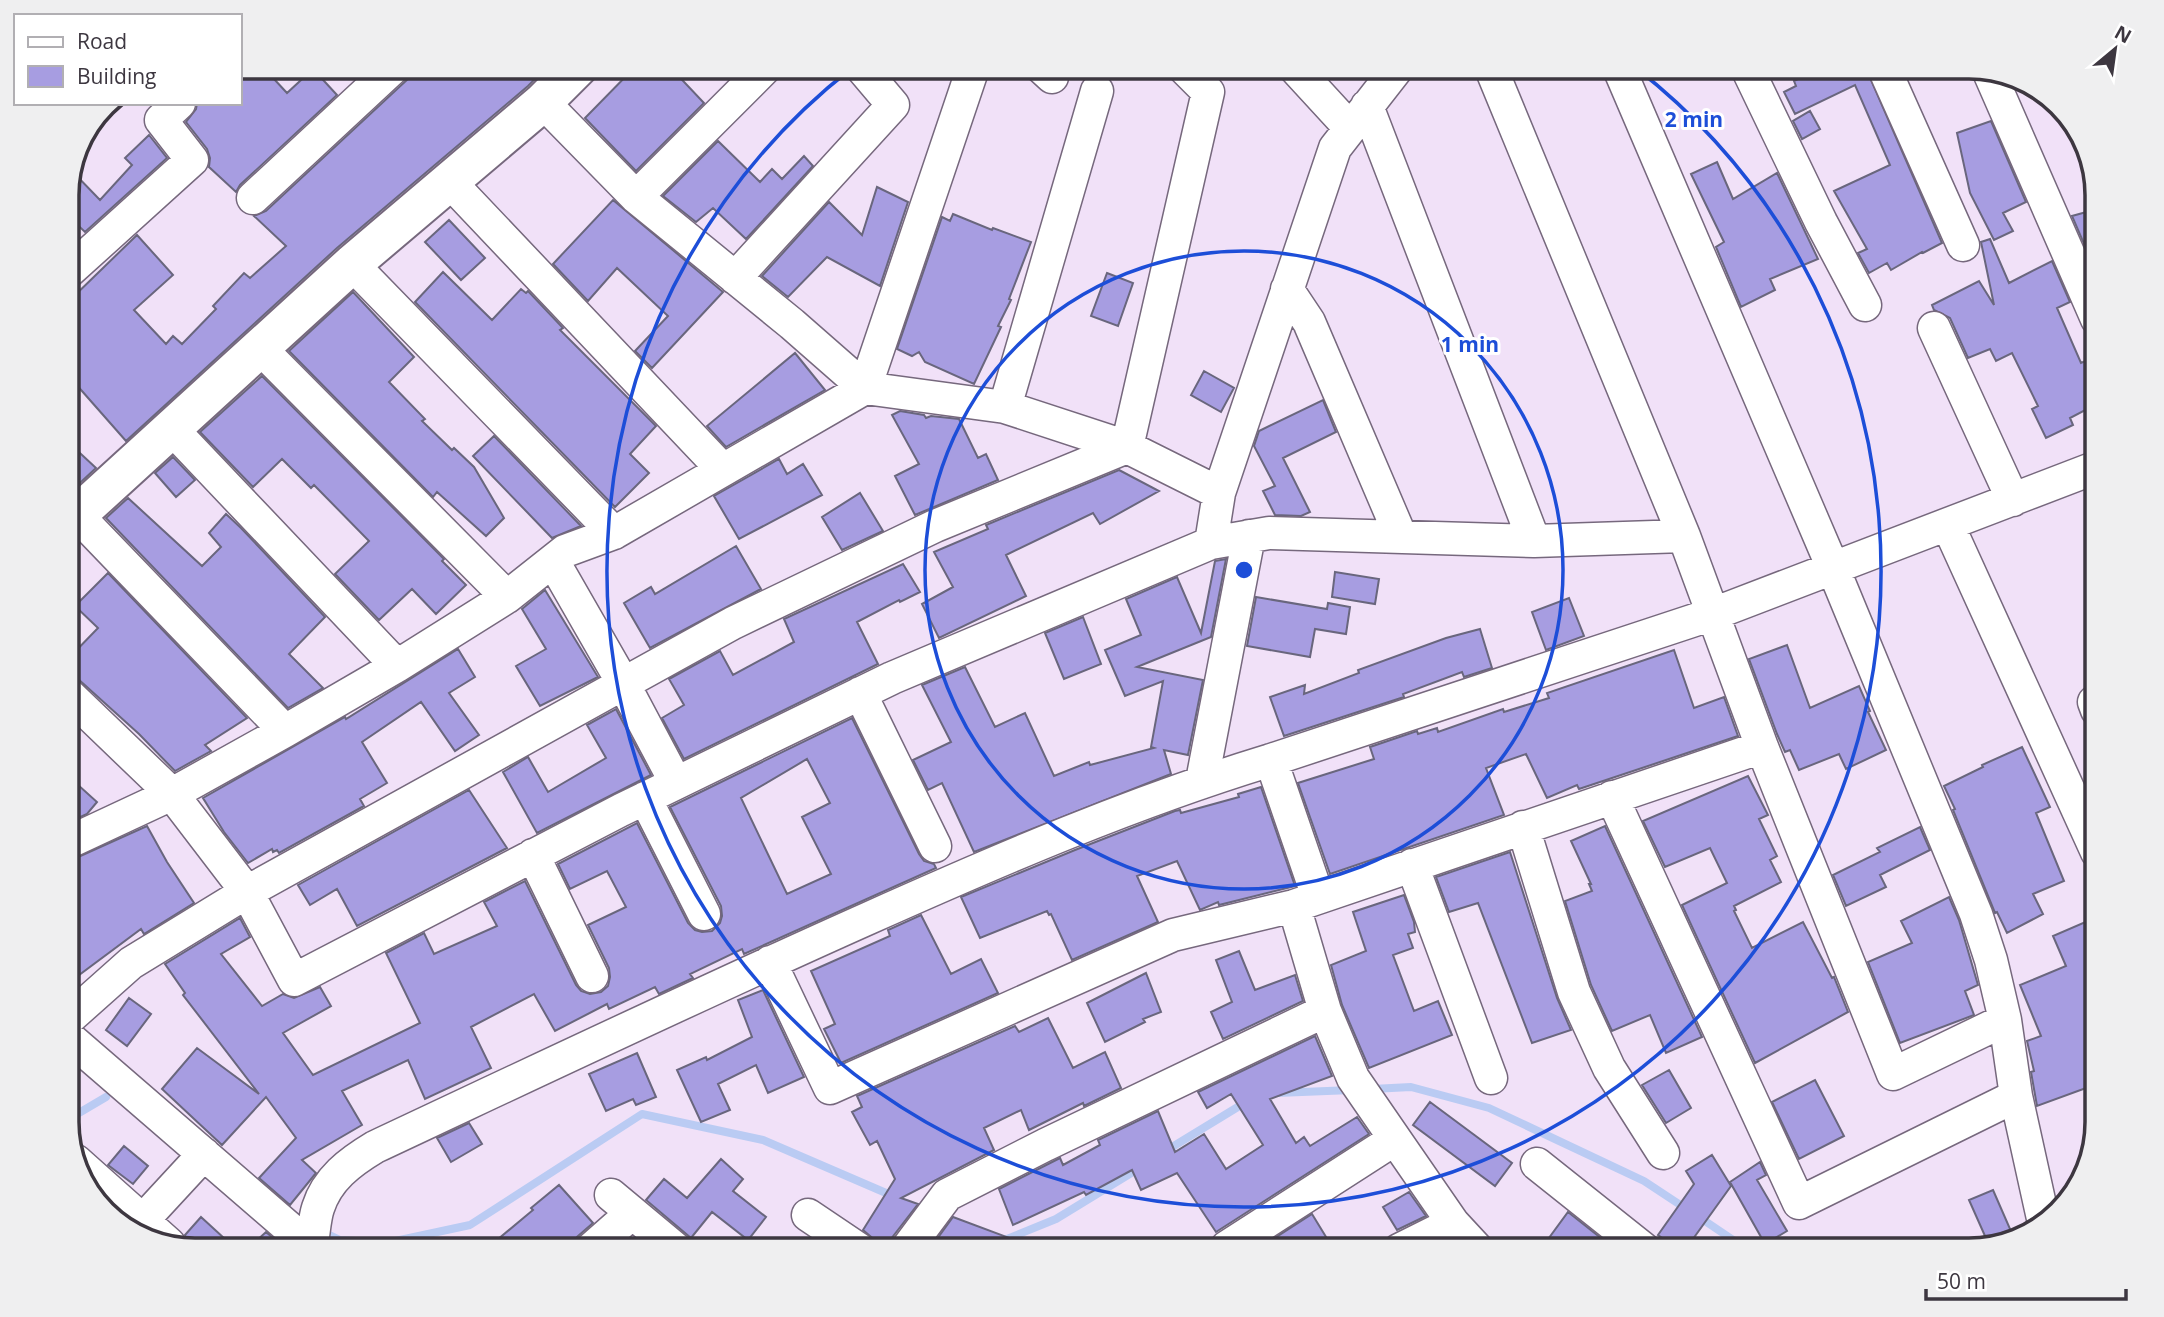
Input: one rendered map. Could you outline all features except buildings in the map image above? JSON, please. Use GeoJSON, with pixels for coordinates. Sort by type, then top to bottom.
{"type":"FeatureCollection","features":[{"type":"Feature","properties":{"kind":"street"},"geometry":{"type":"LineString","coordinates":[[253,198],[381,79]]}},
{"type":"Feature","properties":{"kind":"street"},"geometry":{"type":"LineString","coordinates":[[79,513],[352,264],[543,102],[566,79]]}},
{"type":"Feature","properties":{"kind":"street"},"geometry":{"type":"LineString","coordinates":[[636,197],[754,79]]}},
{"type":"Feature","properties":{"kind":"street"},"geometry":{"type":"LineString","coordinates":[[735,278],[893,105],[871,79]]}},
{"type":"Feature","properties":{"kind":"street"},"geometry":{"type":"LineString","coordinates":[[79,838],[172,794],[285,731],[397,666],[507,597],[565,551],[614,533],[865,388],[969,79]]}},
{"type":"Feature","properties":{"kind":"street"},"geometry":{"type":"LineString","coordinates":[[1127,447],[1208,92],[1195,79]]}},
{"type":"Feature","properties":{"kind":"street"},"geometry":{"type":"LineString","coordinates":[[1310,79],[1359,117],[1534,541]]}},
{"type":"Feature","properties":{"kind":"street"},"geometry":{"type":"LineString","coordinates":[[1211,543],[1219,493],[1335,148],[1389,79]]}},
{"type":"Feature","properties":{"kind":"street"},"geometry":{"type":"LineString","coordinates":[[1495,79],[1684,536],[1762,747],[1893,1074],[2005,1020]]}},
{"type":"Feature","properties":{"kind":"street"},"geometry":{"type":"LineString","coordinates":[[1624,79],[1833,568],[1968,893],[1991,960],[2005,1020],[2016,1096],[2042,1212]]}},
{"type":"Feature","properties":{"kind":"street"},"geometry":{"type":"LineString","coordinates":[[1752,79],[1821,222],[1865,305]]}},
{"type":"Feature","properties":{"kind":"street"},"geometry":{"type":"LineString","coordinates":[[1889,79],[1963,245]]}},
{"type":"Feature","properties":{"kind":"street"},"geometry":{"type":"LineString","coordinates":[[1993,82],[2085,292]]}},
{"type":"Feature","properties":{"kind":"street"},"geometry":{"type":"LineString","coordinates":[[1005,407],[1097,91]]}},
{"type":"Feature","properties":{"kind":"street"},"geometry":{"type":"LineString","coordinates":[[543,102],[636,197],[865,388],[1005,407],[1127,447],[1219,493]]}},
{"type":"Feature","properties":{"kind":"street"},"geometry":{"type":"LineString","coordinates":[[79,262],[192,160],[161,120],[176,105]]}},
{"type":"Feature","properties":{"kind":"street"},"geometry":{"type":"LineString","coordinates":[[449,181],[722,470]]}},
{"type":"Feature","properties":{"kind":"street"},"geometry":{"type":"LineString","coordinates":[[352,264],[614,533]]}},
{"type":"Feature","properties":{"kind":"street"},"geometry":{"type":"LineString","coordinates":[[1287,289],[1309,322],[1401,537]]}},
{"type":"Feature","properties":{"kind":"street"},"geometry":{"type":"LineString","coordinates":[[1934,328],[2013,500]]}},
{"type":"Feature","properties":{"kind":"street"},"geometry":{"type":"LineString","coordinates":[[261,348],[507,597]]}},
{"type":"Feature","properties":{"kind":"street"},"geometry":{"type":"LineString","coordinates":[[172,429],[397,666]]}},
{"type":"Feature","properties":{"kind":"street"},"geometry":{"type":"LineString","coordinates":[[79,1009],[131,963],[247,892],[733,623],[935,526],[1127,447]]}},
{"type":"Feature","properties":{"kind":"street"},"geometry":{"type":"LineString","coordinates":[[313,1238],[318,1209],[336,1176],[348,1163],[375,1147],[770,962],[1030,846],[1202,781],[1713,614],[2085,472]]}},
{"type":"Feature","properties":{"kind":"street"},"geometry":{"type":"LineString","coordinates":[[1948,525],[2085,826]]}},
{"type":"Feature","properties":{"kind":"street"},"geometry":{"type":"LineString","coordinates":[[79,526],[285,731]]}},
{"type":"Feature","properties":{"kind":"street"},"geometry":{"type":"LineString","coordinates":[[79,705],[172,794],[247,892],[294,980],[533,855],[860,693],[1211,543],[1269,533],[1534,541],[1684,536]]}},
{"type":"Feature","properties":{"kind":"street"},"geometry":{"type":"LineString","coordinates":[[1202,781],[1249,536]]}},
{"type":"Feature","properties":{"kind":"street"},"geometry":{"type":"LineString","coordinates":[[553,561],[623,683],[676,783]]}},
{"type":"Feature","properties":{"kind":"street"},"geometry":{"type":"LineString","coordinates":[[860,693],[935,846]]}},
{"type":"Feature","properties":{"kind":"street"},"geometry":{"type":"LineString","coordinates":[[770,962],[830,1088],[1173,934],[1306,901],[1762,747]]}},
{"type":"Feature","properties":{"kind":"street"},"geometry":{"type":"LineString","coordinates":[[1271,760],[1306,901],[1325,1011],[1361,1089],[1453,1223],[1466,1238]]}},
{"type":"Feature","properties":{"kind":"street"},"geometry":{"type":"LineString","coordinates":[[1612,797],[1799,1203],[2016,1096]]}},
{"type":"Feature","properties":{"kind":"street"},"geometry":{"type":"LineString","coordinates":[[645,799],[704,914]]}},
{"type":"Feature","properties":{"kind":"street"},"geometry":{"type":"LineString","coordinates":[[1523,827],[1574,992],[1609,1068],[1663,1153]]}},
{"type":"Feature","properties":{"kind":"street"},"geometry":{"type":"LineString","coordinates":[[533,855],[592,976]]}},
{"type":"Feature","properties":{"kind":"street"},"geometry":{"type":"LineString","coordinates":[[1412,865],[1491,1078]]}},
{"type":"Feature","properties":{"kind":"street"},"geometry":{"type":"LineString","coordinates":[[916,1238],[947,1195],[1045,1144],[1325,1011]]}},
{"type":"Feature","properties":{"kind":"street"},"geometry":{"type":"LineString","coordinates":[[79,1046],[204,1154],[309,1238]]}},
{"type":"Feature","properties":{"kind":"street"},"geometry":{"type":"LineString","coordinates":[[1241,1238],[1395,1139]]}},
{"type":"Feature","properties":{"kind":"street"},"geometry":{"type":"LineString","coordinates":[[94,1179],[133,1219],[204,1154]]}},
{"type":"Feature","properties":{"kind":"street"},"geometry":{"type":"LineString","coordinates":[[1536,1164],[1629,1238]]}},
{"type":"Feature","properties":{"kind":"street"},"geometry":{"type":"LineString","coordinates":[[599,1238],[621,1204],[662,1238]]}},
{"type":"Feature","properties":{"kind":"street"},"geometry":{"type":"LineString","coordinates":[[808,1214],[842,1238]]}},
{"type":"Feature","properties":{"kind":"street"},"geometry":{"type":"LineString","coordinates":[[1424,1238],[1453,1223]]}},
{"type":"Feature","properties":{"kind":"waterway"},"geometry":{"type":"LineString","coordinates":[[1372,1089],[1411,1087],[1489,1108],[1644,1181],[1688,1210]]}},
{"type":"Feature","properties":{"kind":"waterway"},"geometry":{"type":"LineString","coordinates":[[1277,1093],[1352,1090]]}},
{"type":"Feature","properties":{"kind":"waterway"},"geometry":{"type":"LineString","coordinates":[[79,1113],[106,1097]]}},
{"type":"Feature","properties":{"kind":"waterway"},"geometry":{"type":"LineString","coordinates":[[1164,1152],[1246,1102]]}},
{"type":"Feature","properties":{"kind":"waterway"},"geometry":{"type":"LineString","coordinates":[[409,1238],[470,1225],[642,1114],[763,1140],[893,1196]]}},
{"type":"Feature","properties":{"kind":"waterway"},"geometry":{"type":"LineString","coordinates":[[1009,1238],[1056,1219],[1141,1167]]}},
{"type":"Feature","properties":{"kind":"waterway"},"geometry":{"type":"LineString","coordinates":[[1699,1217],[1730,1238]]}},
{"type":"Feature","properties":{"kind":"waterway"},"geometry":{"type":"LineString","coordinates":[[321,1231],[336,1238]]}}]}
